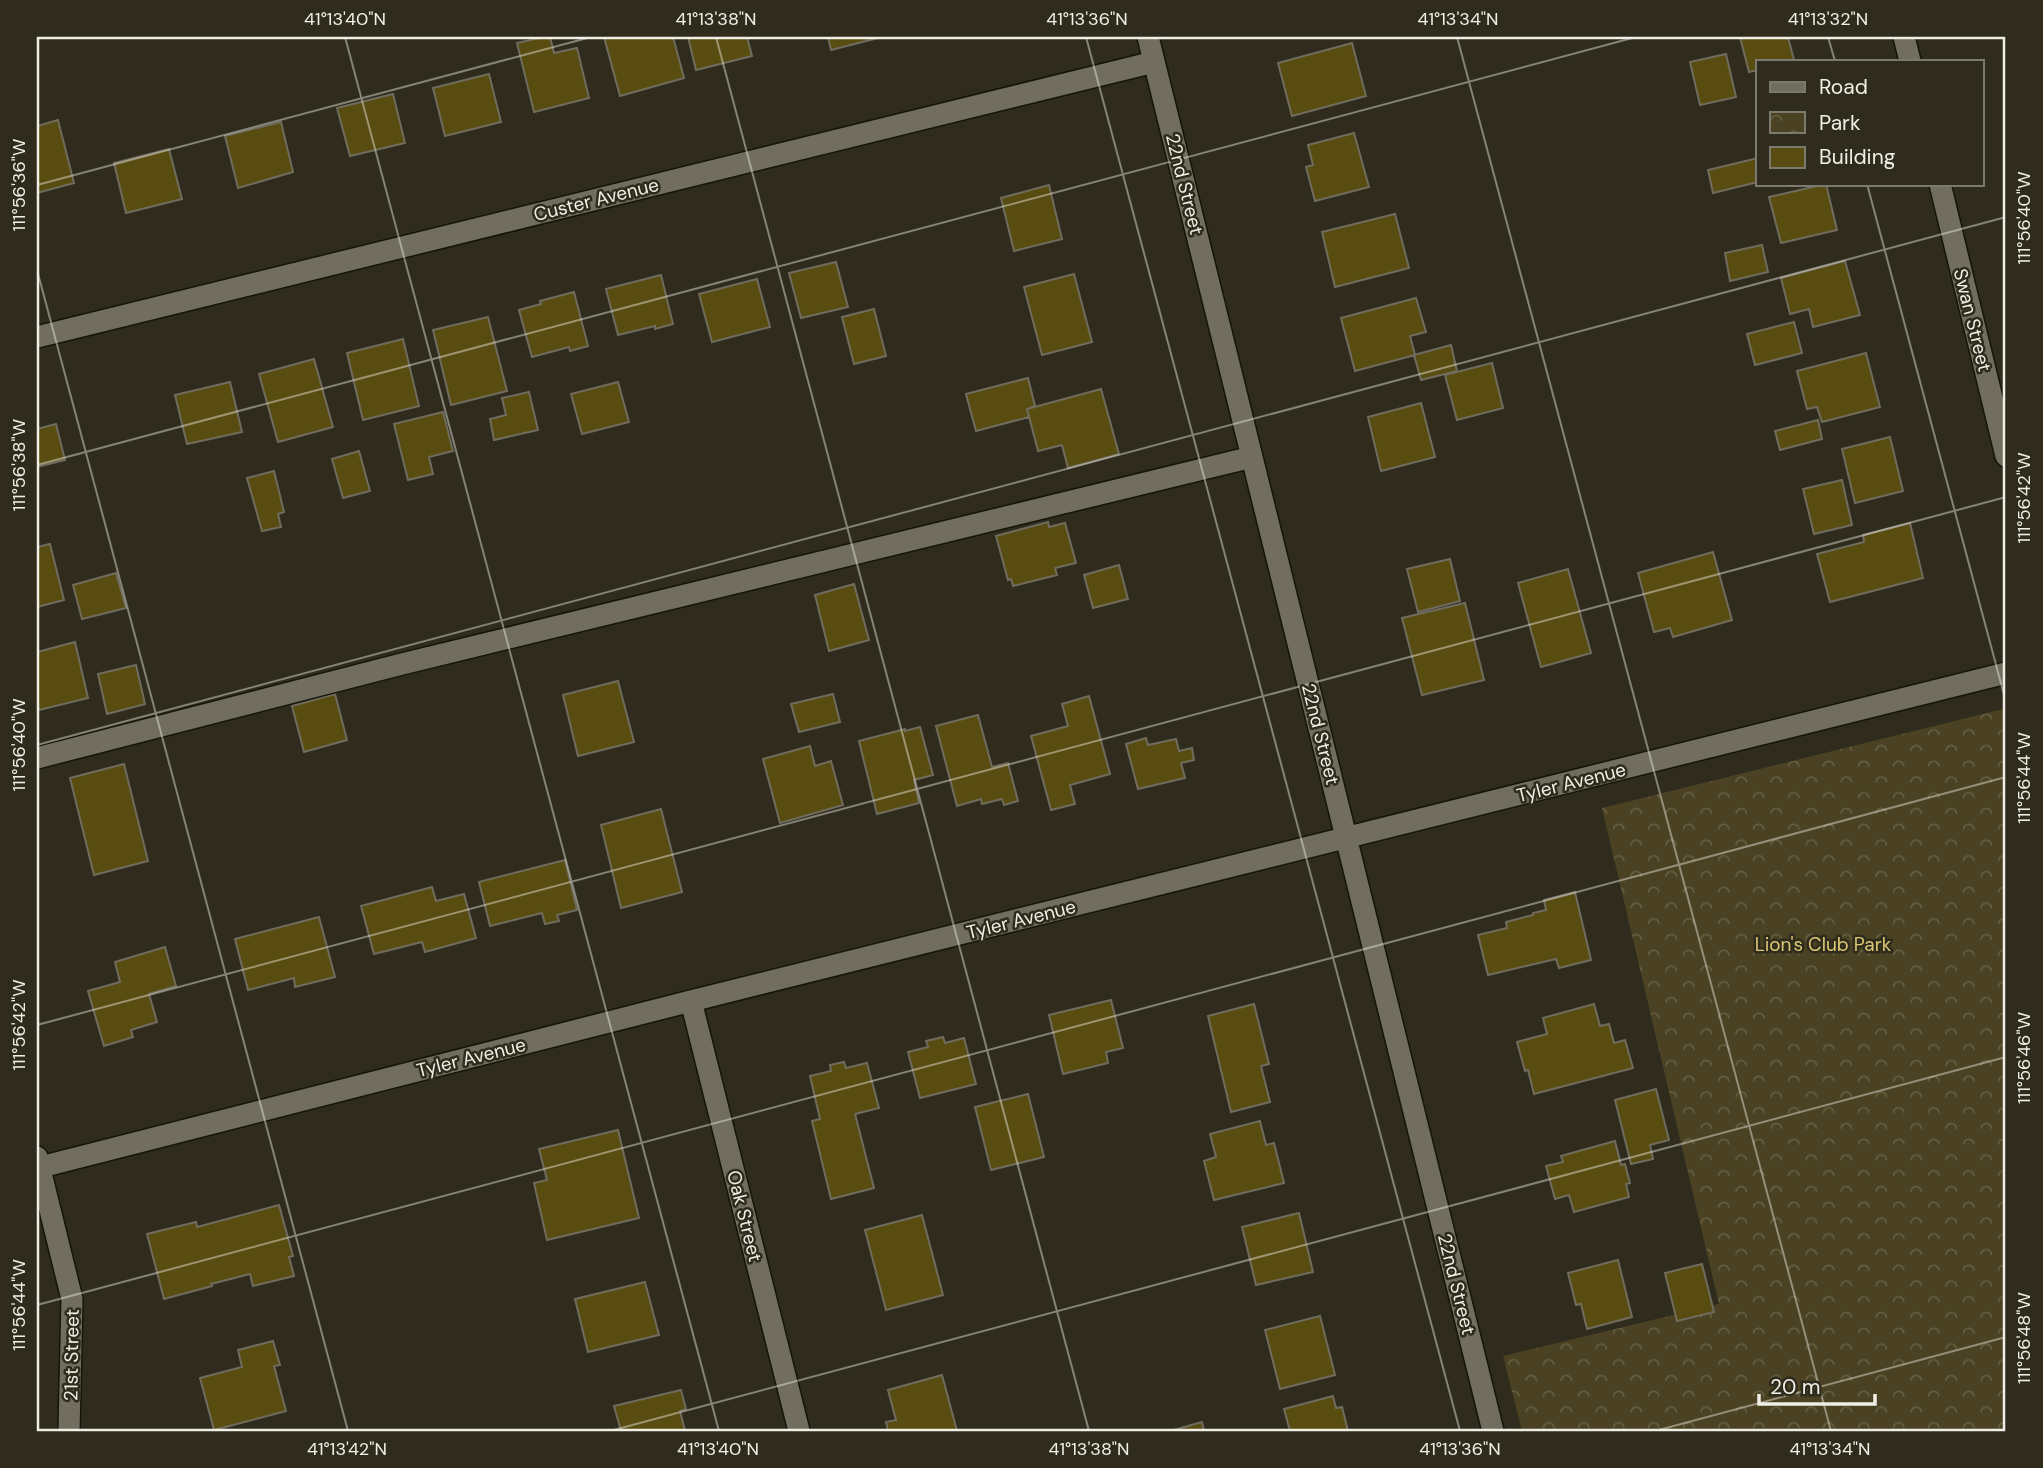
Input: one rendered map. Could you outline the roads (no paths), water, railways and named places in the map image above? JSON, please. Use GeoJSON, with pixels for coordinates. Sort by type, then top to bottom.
{"type":"FeatureCollection","features":[{"type":"Feature","properties":{"kind":"street","name":"22nd Street"},"geometry":{"type":"LineString","coordinates":[[1148,37],[1493,1431]]}},
{"type":"Feature","properties":{"kind":"street"},"geometry":{"type":"LineString","coordinates":[[1904,37],[1910,60]]}},
{"type":"Feature","properties":{"kind":"street","name":"Custer Avenue"},"geometry":{"type":"LineString","coordinates":[[37,337],[1154,62]]}},
{"type":"Feature","properties":{"kind":"street","name":"Swan Street"},"geometry":{"type":"LineString","coordinates":[[1940,186],[2006,456]]}},
{"type":"Feature","properties":{"kind":"street"},"geometry":{"type":"LineString","coordinates":[[37,758],[402,664],[1252,457]]}},
{"type":"Feature","properties":{"kind":"street","name":"Tyler Avenue"},"geometry":{"type":"LineString","coordinates":[[38,1164],[2006,673]]}},
{"type":"Feature","properties":{"kind":"street","name":"Oak Street"},"geometry":{"type":"LineString","coordinates":[[691,1001],[799,1431]]}},
{"type":"Feature","properties":{"kind":"street","name":"21st Street"},"geometry":{"type":"LineString","coordinates":[[38,1164],[72,1299],[69,1431]]}},
{"type":"Feature","properties":{"kind":"park label","name":"Lion's Club Park"},"geometry":{"type":"Point","coordinates":[1823,944]}}]}
